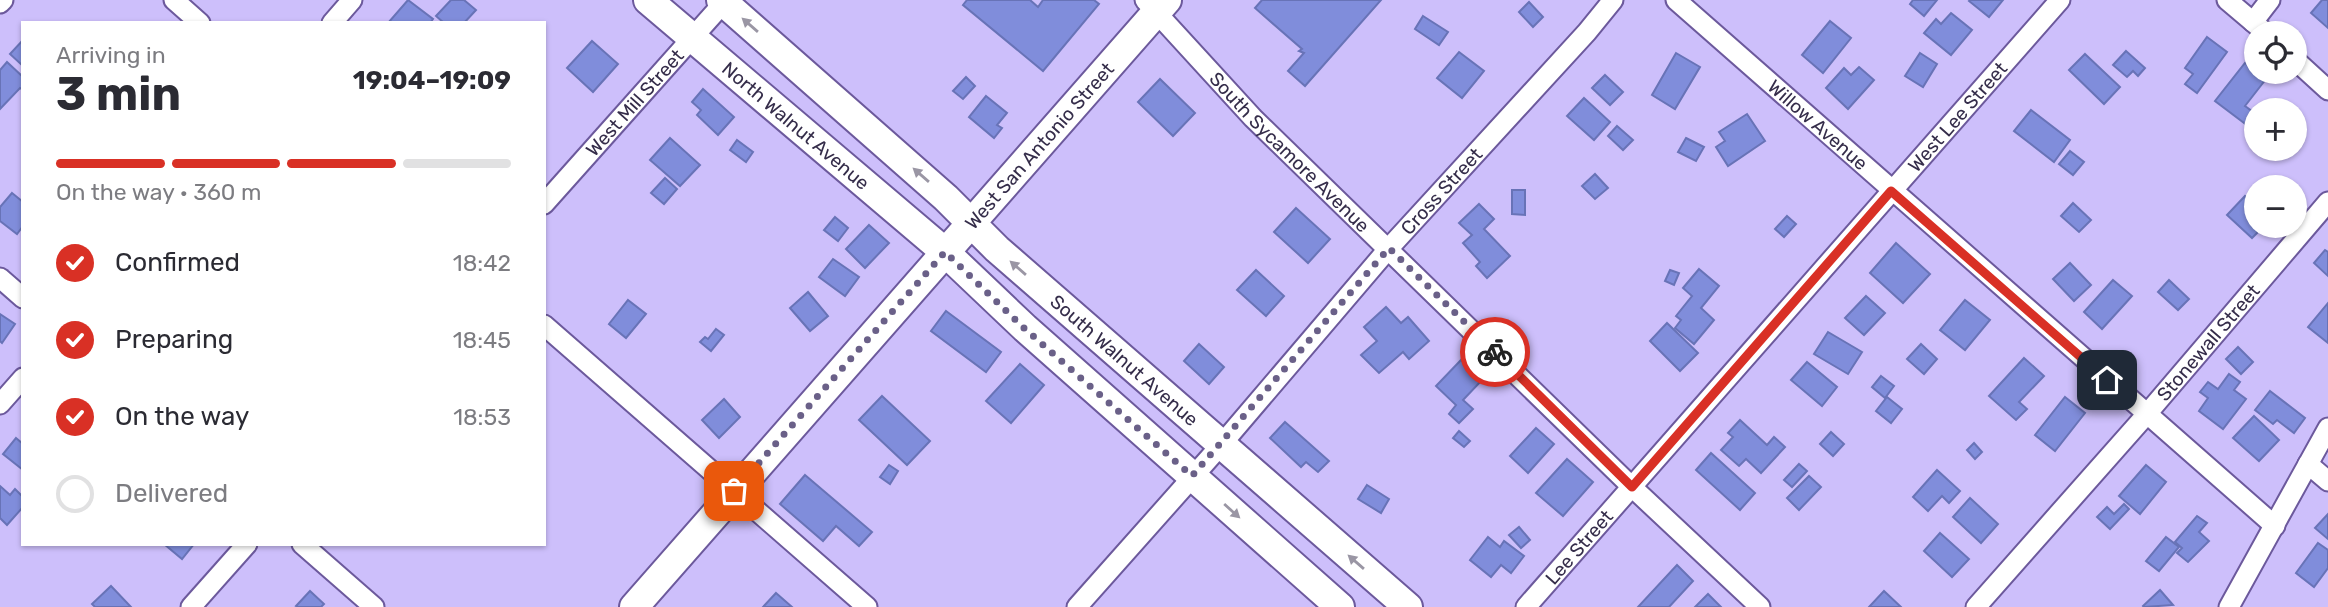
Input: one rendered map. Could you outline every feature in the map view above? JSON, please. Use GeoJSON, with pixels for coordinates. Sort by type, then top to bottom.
{"type":"FeatureCollection","features":[{"type":"Feature","properties":{"kind":"main road","name":"North Walnut Avenue"},"geometry":{"type":"LineString","coordinates":[[648,0],[945,252]]}},
{"type":"Feature","properties":{"kind":"main road"},"geometry":{"type":"LineString","coordinates":[[724,1],[971,221]]}},
{"type":"Feature","properties":{"kind":"main road","name":"West San Antonio Street"},"geometry":{"type":"LineString","coordinates":[[634,607],[945,252],[1156,4]]}},
{"type":"Feature","properties":{"kind":"main road","name":"South Walnut Avenue"},"geometry":{"type":"LineString","coordinates":[[971,221],[997,249],[1408,607]]}},
{"type":"Feature","properties":{"kind":"main road"},"geometry":{"type":"LineString","coordinates":[[945,252],[1024,328],[1340,607]]}},
{"type":"Feature","properties":{"kind":"street"},"geometry":{"type":"LineString","coordinates":[[174,0],[198,21]]}},
{"type":"Feature","properties":{"kind":"street"},"geometry":{"type":"LineString","coordinates":[[334,21],[352,0]]}},
{"type":"Feature","properties":{"kind":"street","name":"Cross Street"},"geometry":{"type":"LineString","coordinates":[[1077,607],[1221,445],[1389,248],[1614,0]]}},
{"type":"Feature","properties":{"kind":"street","name":"Willow Avenue"},"geometry":{"type":"LineString","coordinates":[[1676,0],[2275,526]]}},
{"type":"Feature","properties":{"kind":"street","name":"West Lee Street"},"geometry":{"type":"LineString","coordinates":[[1632,487],[2060,0]]}},
{"type":"Feature","properties":{"kind":"street"},"geometry":{"type":"LineString","coordinates":[[2227,0],[2251,21]]}},
{"type":"Feature","properties":{"kind":"street"},"geometry":{"type":"LineString","coordinates":[[2262,21],[2270,0]]}},
{"type":"Feature","properties":{"kind":"street","name":"West Mill Street"},"geometry":{"type":"LineString","coordinates":[[546,202],[724,1]]}},
{"type":"Feature","properties":{"kind":"street","name":"South Sycamore Avenue"},"geometry":{"type":"LineString","coordinates":[[1156,4],[1253,118],[1759,607]]}},
{"type":"Feature","properties":{"kind":"street"},"geometry":{"type":"LineString","coordinates":[[2307,71],[2328,90]]}},
{"type":"Feature","properties":{"kind":"street","name":"Stonewall Street"},"geometry":{"type":"LineString","coordinates":[[1976,607],[2147,415],[2328,202]]}},
{"type":"Feature","properties":{"kind":"street"},"geometry":{"type":"LineString","coordinates":[[0,278],[21,296]]}},
{"type":"Feature","properties":{"kind":"street"},"geometry":{"type":"LineString","coordinates":[[546,327],[867,607]]}},
{"type":"Feature","properties":{"kind":"street"},"geometry":{"type":"LineString","coordinates":[[0,404],[21,380]]}},
{"type":"Feature","properties":{"kind":"street"},"geometry":{"type":"LineString","coordinates":[[2229,607],[2328,428]]}},
{"type":"Feature","properties":{"kind":"street"},"geometry":{"type":"LineString","coordinates":[[2308,464],[2328,481]]}},
{"type":"Feature","properties":{"kind":"street","name":"Lee Street"},"geometry":{"type":"LineString","coordinates":[[1526,607],[1632,487]]}},
{"type":"Feature","properties":{"kind":"street"},"geometry":{"type":"LineString","coordinates":[[191,607],[245,546]]}},
{"type":"Feature","properties":{"kind":"street"},"geometry":{"type":"LineString","coordinates":[[304,546],[374,607]]}},
{"type":"Feature","properties":{"kind":"building"},"geometry":{"type":"Polygon","coordinates":[[[408,0],[433,19],[432,21],[390,21],[408,0]]]}},
{"type":"Feature","properties":{"kind":"building"},"geometry":{"type":"Polygon","coordinates":[[[451,0],[464,0],[476,10],[466,21],[442,21],[436,16],[451,0]]]}},
{"type":"Feature","properties":{"kind":"building"},"geometry":{"type":"Polygon","coordinates":[[[967,0],[1030,0],[1038,7],[1043,0],[1094,0],[1099,4],[1043,71],[963,5],[967,0]]]}},
{"type":"Feature","properties":{"kind":"building"},"geometry":{"type":"Polygon","coordinates":[[[1262,0],[1381,0],[1305,86],[1288,71],[1304,53],[1299,51],[1302,49],[1255,8],[1262,0]]]}},
{"type":"Feature","properties":{"kind":"building"},"geometry":{"type":"Polygon","coordinates":[[[1913,0],[1937,0],[1924,16],[1910,4],[1913,0]]]}},
{"type":"Feature","properties":{"kind":"building"},"geometry":{"type":"Polygon","coordinates":[[[1970,0],[2003,0],[1989,17],[1970,0]]]}},
{"type":"Feature","properties":{"kind":"building"},"geometry":{"type":"Polygon","coordinates":[[[2322,0],[2328,0],[2328,28],[2311,13],[2322,0]]]}},
{"type":"Feature","properties":{"kind":"building"},"geometry":{"type":"Polygon","coordinates":[[[1529,2],[1543,17],[1533,27],[1519,12],[1529,2]]]}},
{"type":"Feature","properties":{"kind":"building"},"geometry":{"type":"Polygon","coordinates":[[[1951,13],[1972,30],[1951,55],[1924,33],[1936,19],[1941,24],[1951,13]]]}},
{"type":"Feature","properties":{"kind":"building"},"geometry":{"type":"Polygon","coordinates":[[[1423,16],[1448,32],[1439,45],[1415,29],[1423,16]]]}},
{"type":"Feature","properties":{"kind":"building"},"geometry":{"type":"Polygon","coordinates":[[[1830,21],[1851,38],[1823,73],[1802,55],[1830,21]]]}},
{"type":"Feature","properties":{"kind":"building"},"geometry":{"type":"Polygon","coordinates":[[[2207,37],[2227,52],[2197,93],[2185,84],[2193,74],[2185,68],[2207,37]]]}},
{"type":"Feature","properties":{"kind":"building"},"geometry":{"type":"Polygon","coordinates":[[[592,41],[618,64],[593,92],[567,68],[592,41]]]}},
{"type":"Feature","properties":{"kind":"building"},"geometry":{"type":"Polygon","coordinates":[[[21,42],[21,64],[10,54],[21,42]]]}},
{"type":"Feature","properties":{"kind":"building"},"geometry":{"type":"Polygon","coordinates":[[[2126,51],[2145,68],[2138,76],[2133,71],[2127,77],[2113,65],[2126,51]]]}},
{"type":"Feature","properties":{"kind":"building"},"geometry":{"type":"Polygon","coordinates":[[[1459,52],[1484,71],[1462,98],[1437,78],[1459,52]]]}},
{"type":"Feature","properties":{"kind":"building"},"geometry":{"type":"Polygon","coordinates":[[[1676,53],[1700,67],[1675,109],[1652,95],[1676,53]]]}},
{"type":"Feature","properties":{"kind":"building"},"geometry":{"type":"Polygon","coordinates":[[[1920,53],[1937,64],[1923,87],[1905,76],[1920,53]]]}},
{"type":"Feature","properties":{"kind":"building"},"geometry":{"type":"Polygon","coordinates":[[[2085,54],[2120,87],[2104,104],[2069,70],[2085,54]]]}},
{"type":"Feature","properties":{"kind":"building"},"geometry":{"type":"Polygon","coordinates":[[[7,62],[21,75],[21,89],[0,109],[0,70],[7,62]]]}},
{"type":"Feature","properties":{"kind":"building"},"geometry":{"type":"Polygon","coordinates":[[[2244,64],[2244,84],[2262,84],[2251,98],[2244,98],[2244,123],[2215,101],[2244,64]]]}},
{"type":"Feature","properties":{"kind":"building"},"geometry":{"type":"Polygon","coordinates":[[[1859,67],[1874,80],[1848,109],[1826,88],[1844,68],[1851,75],[1859,67]]]}},
{"type":"Feature","properties":{"kind":"building"},"geometry":{"type":"Polygon","coordinates":[[[1605,75],[1623,92],[1610,105],[1592,88],[1605,75]]]}},
{"type":"Feature","properties":{"kind":"building"},"geometry":{"type":"Polygon","coordinates":[[[966,77],[975,86],[963,99],[953,91],[966,77]]]}},
{"type":"Feature","properties":{"kind":"building"},"geometry":{"type":"Polygon","coordinates":[[[1160,79],[1195,113],[1173,136],[1138,102],[1160,79]]]}},
{"type":"Feature","properties":{"kind":"building"},"geometry":{"type":"Polygon","coordinates":[[[703,89],[734,117],[718,135],[697,115],[701,110],[692,102],[703,89]]]}},
{"type":"Feature","properties":{"kind":"building"},"geometry":{"type":"Polygon","coordinates":[[[986,96],[1007,113],[997,125],[1002,128],[994,138],[969,117],[986,96]]]}},
{"type":"Feature","properties":{"kind":"building"},"geometry":{"type":"Polygon","coordinates":[[[1584,98],[1610,122],[1594,140],[1567,116],[1584,98]]]}},
{"type":"Feature","properties":{"kind":"building"},"geometry":{"type":"Polygon","coordinates":[[[2031,110],[2070,140],[2054,162],[2014,131],[2031,110]]]}},
{"type":"Feature","properties":{"kind":"building"},"geometry":{"type":"Polygon","coordinates":[[[1747,114],[1765,141],[1728,166],[1716,147],[1725,141],[1719,132],[1747,114]]]}},
{"type":"Feature","properties":{"kind":"building"},"geometry":{"type":"Polygon","coordinates":[[[1617,126],[1633,140],[1623,150],[1608,136],[1617,126]]]}},
{"type":"Feature","properties":{"kind":"building"},"geometry":{"type":"Polygon","coordinates":[[[670,138],[700,165],[680,186],[650,160],[670,138]]]}},
{"type":"Feature","properties":{"kind":"building"},"geometry":{"type":"Polygon","coordinates":[[[1686,138],[1704,147],[1696,161],[1678,152],[1686,138]]]}},
{"type":"Feature","properties":{"kind":"building"},"geometry":{"type":"Polygon","coordinates":[[[737,140],[753,152],[746,162],[730,150],[737,140]]]}},
{"type":"Feature","properties":{"kind":"building"},"geometry":{"type":"Polygon","coordinates":[[[2070,151],[2084,162],[2073,175],[2059,164],[2070,151]]]}},
{"type":"Feature","properties":{"kind":"building"},"geometry":{"type":"Polygon","coordinates":[[[1595,174],[1608,188],[1595,199],[1582,186],[1595,174]]]}},
{"type":"Feature","properties":{"kind":"building"},"geometry":{"type":"Polygon","coordinates":[[[665,178],[677,189],[664,204],[651,193],[665,178]]]}},
{"type":"Feature","properties":{"kind":"building"},"geometry":{"type":"Polygon","coordinates":[[[1512,190],[1525,190],[1525,215],[1512,214],[1512,190]]]}},
{"type":"Feature","properties":{"kind":"building"},"geometry":{"type":"Polygon","coordinates":[[[12,193],[21,200],[21,229],[17,234],[0,221],[0,207],[12,193]]]}},
{"type":"Feature","properties":{"kind":"building"},"geometry":{"type":"Polygon","coordinates":[[[2244,197],[2244,231],[2227,215],[2244,197]]]}},
{"type":"Feature","properties":{"kind":"building"},"geometry":{"type":"Polygon","coordinates":[[[2073,203],[2091,220],[2079,232],[2061,216],[2073,203]]]}},
{"type":"Feature","properties":{"kind":"building"},"geometry":{"type":"Polygon","coordinates":[[[1479,204],[1494,219],[1484,229],[1510,256],[1487,278],[1476,266],[1480,262],[1463,243],[1472,235],[1459,223],[1479,204]]]}},
{"type":"Feature","properties":{"kind":"building"},"geometry":{"type":"Polygon","coordinates":[[[1296,208],[1330,239],[1308,263],[1274,232],[1296,208]]]}},
{"type":"Feature","properties":{"kind":"building"},"geometry":{"type":"Polygon","coordinates":[[[1787,216],[1796,224],[1784,237],[1775,229],[1787,216]]]}},
{"type":"Feature","properties":{"kind":"building"},"geometry":{"type":"Polygon","coordinates":[[[835,217],[848,228],[838,241],[824,230],[835,217]]]}},
{"type":"Feature","properties":{"kind":"building"},"geometry":{"type":"Polygon","coordinates":[[[869,225],[889,243],[865,268],[846,249],[869,225]]]}},
{"type":"Feature","properties":{"kind":"building"},"geometry":{"type":"Polygon","coordinates":[[[1896,243],[1930,274],[1903,303],[1870,273],[1896,243]]]}},
{"type":"Feature","properties":{"kind":"building"},"geometry":{"type":"Polygon","coordinates":[[[2325,250],[2328,252],[2328,276],[2314,263],[2325,250]]]}},
{"type":"Feature","properties":{"kind":"building"},"geometry":{"type":"Polygon","coordinates":[[[833,259],[859,277],[845,296],[819,277],[833,259]]]}},
{"type":"Feature","properties":{"kind":"building"},"geometry":{"type":"Polygon","coordinates":[[[2070,263],[2091,285],[2074,301],[2053,279],[2070,263]]]}},
{"type":"Feature","properties":{"kind":"building"},"geometry":{"type":"Polygon","coordinates":[[[1699,269],[1719,286],[1701,308],[1714,320],[1694,344],[1675,328],[1681,320],[1676,316],[1692,296],[1683,288],[1699,269]]]}},
{"type":"Feature","properties":{"kind":"building"},"geometry":{"type":"Polygon","coordinates":[[[1256,270],[1284,296],[1266,316],[1237,290],[1256,270]]]}},
{"type":"Feature","properties":{"kind":"building"},"geometry":{"type":"Polygon","coordinates":[[[1670,270],[1679,273],[1674,285],[1665,281],[1670,270]]]}},
{"type":"Feature","properties":{"kind":"building"},"geometry":{"type":"Polygon","coordinates":[[[2113,280],[2132,296],[2102,329],[2084,312],[2113,280]]]}},
{"type":"Feature","properties":{"kind":"building"},"geometry":{"type":"Polygon","coordinates":[[[2169,280],[2189,299],[2178,310],[2158,292],[2169,280]]]}},
{"type":"Feature","properties":{"kind":"building"},"geometry":{"type":"Polygon","coordinates":[[[808,292],[828,316],[810,331],[790,308],[808,292]]]}},
{"type":"Feature","properties":{"kind":"building"},"geometry":{"type":"Polygon","coordinates":[[[1866,296],[1885,313],[1864,335],[1845,318],[1866,296]]]}},
{"type":"Feature","properties":{"kind":"building"},"geometry":{"type":"Polygon","coordinates":[[[628,300],[646,314],[626,338],[609,324],[628,300]]]}},
{"type":"Feature","properties":{"kind":"building"},"geometry":{"type":"Polygon","coordinates":[[[1965,300],[1990,320],[1965,350],[1940,330],[1965,300]]]}},
{"type":"Feature","properties":{"kind":"building"},"geometry":{"type":"Polygon","coordinates":[[[2328,303],[2328,343],[2308,327],[2328,303]]]}},
{"type":"Feature","properties":{"kind":"building"},"geometry":{"type":"Polygon","coordinates":[[[1386,307],[1401,323],[1408,317],[1429,341],[1409,359],[1403,352],[1379,373],[1361,355],[1377,341],[1364,327],[1386,307]]]}},
{"type":"Feature","properties":{"kind":"building"},"geometry":{"type":"Polygon","coordinates":[[[946,311],[1001,352],[986,372],[931,331],[946,311]]]}},
{"type":"Feature","properties":{"kind":"building"},"geometry":{"type":"Polygon","coordinates":[[[0,314],[15,324],[2,343],[0,341],[0,314]]]}},
{"type":"Feature","properties":{"kind":"building"},"geometry":{"type":"Polygon","coordinates":[[[1667,323],[1698,353],[1680,371],[1650,341],[1667,323]]]}},
{"type":"Feature","properties":{"kind":"building"},"geometry":{"type":"Polygon","coordinates":[[[716,329],[724,335],[711,351],[700,342],[705,337],[708,339],[716,329]]]}},
{"type":"Feature","properties":{"kind":"building"},"geometry":{"type":"Polygon","coordinates":[[[1828,332],[1862,352],[1848,374],[1814,354],[1828,332]]]}},
{"type":"Feature","properties":{"kind":"building"},"geometry":{"type":"Polygon","coordinates":[[[1199,344],[1224,367],[1209,384],[1184,361],[1199,344]]]}},
{"type":"Feature","properties":{"kind":"building"},"geometry":{"type":"Polygon","coordinates":[[[1921,344],[1937,359],[1924,374],[1907,359],[1921,344]]]}},
{"type":"Feature","properties":{"kind":"building"},"geometry":{"type":"Polygon","coordinates":[[[2238,347],[2253,362],[2241,374],[2226,359],[2238,347]]]}},
{"type":"Feature","properties":{"kind":"building"},"geometry":{"type":"Polygon","coordinates":[[[2024,358],[2044,376],[2019,402],[2027,409],[2016,420],[1989,396],[2024,358]]]}},
{"type":"Feature","properties":{"kind":"building"},"geometry":{"type":"Polygon","coordinates":[[[1461,360],[1482,380],[1463,400],[1473,409],[1459,423],[1449,414],[1456,405],[1436,386],[1461,360]]]}},
{"type":"Feature","properties":{"kind":"building"},"geometry":{"type":"Polygon","coordinates":[[[1807,362],[1837,387],[1822,406],[1791,380],[1807,362]]]}},
{"type":"Feature","properties":{"kind":"building"},"geometry":{"type":"Polygon","coordinates":[[[1020,364],[1044,385],[1011,423],[986,401],[1020,364]]]}},
{"type":"Feature","properties":{"kind":"building"},"geometry":{"type":"Polygon","coordinates":[[[2229,374],[2240,382],[2234,390],[2246,399],[2223,429],[2199,411],[2208,398],[2200,392],[2208,382],[2218,389],[2229,374]]]}},
{"type":"Feature","properties":{"kind":"building"},"geometry":{"type":"Polygon","coordinates":[[[1881,376],[1894,386],[1885,398],[1872,387],[1881,376]]]}},
{"type":"Feature","properties":{"kind":"building"},"geometry":{"type":"Polygon","coordinates":[[[2270,391],[2305,418],[2294,433],[2277,420],[2273,424],[2255,410],[2270,391]]]}},
{"type":"Feature","properties":{"kind":"building"},"geometry":{"type":"Polygon","coordinates":[[[882,396],[930,441],[907,465],[859,420],[882,396]]]}},
{"type":"Feature","properties":{"kind":"building"},"geometry":{"type":"Polygon","coordinates":[[[1887,397],[1902,409],[1891,423],[1876,411],[1887,397]]]}},
{"type":"Feature","properties":{"kind":"building"},"geometry":{"type":"Polygon","coordinates":[[[2065,397],[2085,413],[2055,451],[2035,435],[2065,397]]]}},
{"type":"Feature","properties":{"kind":"building"},"geometry":{"type":"Polygon","coordinates":[[[724,399],[740,417],[719,438],[702,420],[724,399]]]}},
{"type":"Feature","properties":{"kind":"building"},"geometry":{"type":"Polygon","coordinates":[[[2254,416],[2279,440],[2259,461],[2233,438],[2254,416]]]}},
{"type":"Feature","properties":{"kind":"building"},"geometry":{"type":"Polygon","coordinates":[[[1740,420],[1767,445],[1774,437],[1785,447],[1761,473],[1746,459],[1739,466],[1721,450],[1733,437],[1728,433],[1740,420]]]}},
{"type":"Feature","properties":{"kind":"building"},"geometry":{"type":"Polygon","coordinates":[[[1285,422],[1329,461],[1318,472],[1306,462],[1301,467],[1270,438],[1285,422]]]}},
{"type":"Feature","properties":{"kind":"building"},"geometry":{"type":"Polygon","coordinates":[[[1536,428],[1554,444],[1528,473],[1510,456],[1536,428]]]}},
{"type":"Feature","properties":{"kind":"building"},"geometry":{"type":"Polygon","coordinates":[[[1459,431],[1470,441],[1464,447],[1453,438],[1459,431]]]}},
{"type":"Feature","properties":{"kind":"building"},"geometry":{"type":"Polygon","coordinates":[[[1831,432],[1844,444],[1833,456],[1820,444],[1831,432]]]}},
{"type":"Feature","properties":{"kind":"building"},"geometry":{"type":"Polygon","coordinates":[[[16,438],[21,442],[21,468],[3,454],[16,438]]]}},
{"type":"Feature","properties":{"kind":"building"},"geometry":{"type":"Polygon","coordinates":[[[1974,443],[1982,452],[1975,459],[1967,450],[1974,443]]]}},
{"type":"Feature","properties":{"kind":"building"},"geometry":{"type":"Polygon","coordinates":[[[1711,453],[1755,493],[1740,510],[1696,470],[1711,453]]]}},
{"type":"Feature","properties":{"kind":"building"},"geometry":{"type":"Polygon","coordinates":[[[1567,459],[1593,482],[1563,516],[1536,493],[1567,459]]]}},
{"type":"Feature","properties":{"kind":"building"},"geometry":{"type":"Polygon","coordinates":[[[1799,464],[1807,471],[1792,487],[1784,480],[1799,464]]]}},
{"type":"Feature","properties":{"kind":"building"},"geometry":{"type":"Polygon","coordinates":[[[889,465],[898,471],[890,484],[880,477],[889,465]]]}},
{"type":"Feature","properties":{"kind":"building"},"geometry":{"type":"Polygon","coordinates":[[[2146,465],[2166,482],[2140,514],[2119,496],[2146,465]]]}},
{"type":"Feature","properties":{"kind":"building"},"geometry":{"type":"Polygon","coordinates":[[[1937,470],[1960,491],[1949,503],[1942,496],[1928,511],[1913,497],[1937,470]]]}},
{"type":"Feature","properties":{"kind":"building"},"geometry":{"type":"Polygon","coordinates":[[[805,475],[872,532],[859,546],[836,526],[823,541],[780,504],[805,475]]]}},
{"type":"Feature","properties":{"kind":"building"},"geometry":{"type":"Polygon","coordinates":[[[1809,476],[1821,487],[1799,510],[1787,498],[1809,476]]]}},
{"type":"Feature","properties":{"kind":"building"},"geometry":{"type":"Polygon","coordinates":[[[1367,485],[1389,499],[1381,513],[1358,499],[1367,485]]]}},
{"type":"Feature","properties":{"kind":"building"},"geometry":{"type":"Polygon","coordinates":[[[0,486],[10,495],[15,489],[21,495],[21,509],[7,525],[0,518],[0,486]]]}},
{"type":"Feature","properties":{"kind":"building"},"geometry":{"type":"Polygon","coordinates":[[[1970,498],[1998,524],[1981,543],[1953,517],[1970,498]]]}},
{"type":"Feature","properties":{"kind":"building"},"geometry":{"type":"Polygon","coordinates":[[[2124,504],[2129,509],[2110,529],[2097,517],[2107,507],[2114,514],[2124,504]]]}},
{"type":"Feature","properties":{"kind":"building"},"geometry":{"type":"Polygon","coordinates":[[[2328,514],[2328,539],[2315,528],[2328,514]]]}},
{"type":"Feature","properties":{"kind":"building"},"geometry":{"type":"Polygon","coordinates":[[[2197,516],[2207,523],[2199,532],[2209,541],[2188,562],[2177,553],[2182,548],[2175,542],[2197,516]]]}},
{"type":"Feature","properties":{"kind":"building"},"geometry":{"type":"Polygon","coordinates":[[[1519,527],[1530,540],[1521,548],[1509,535],[1519,527]]]}},
{"type":"Feature","properties":{"kind":"building"},"geometry":{"type":"Polygon","coordinates":[[[1940,533],[1969,559],[1952,577],[1924,551],[1940,533]]]}},
{"type":"Feature","properties":{"kind":"building"},"geometry":{"type":"Polygon","coordinates":[[[1488,537],[1500,547],[1504,541],[1524,556],[1511,573],[1501,565],[1491,577],[1470,560],[1488,537]]]}},
{"type":"Feature","properties":{"kind":"building"},"geometry":{"type":"Polygon","coordinates":[[[2166,537],[2179,547],[2159,571],[2146,561],[2166,537]]]}},
{"type":"Feature","properties":{"kind":"building"},"geometry":{"type":"Polygon","coordinates":[[[2318,543],[2328,550],[2328,568],[2314,587],[2296,573],[2318,543]]]}},
{"type":"Feature","properties":{"kind":"building"},"geometry":{"type":"Polygon","coordinates":[[[166,546],[192,546],[182,559],[166,546]]]}},
{"type":"Feature","properties":{"kind":"building"},"geometry":{"type":"Polygon","coordinates":[[[1677,565],[1693,581],[1669,607],[1638,607],[1677,565]]]}},
{"type":"Feature","properties":{"kind":"building"},"geometry":{"type":"Polygon","coordinates":[[[111,586],[131,607],[95,607],[92,604],[111,586]]]}},
{"type":"Feature","properties":{"kind":"building"},"geometry":{"type":"Polygon","coordinates":[[[2160,590],[2173,605],[2143,606],[2160,590]]]}},
{"type":"Feature","properties":{"kind":"building"},"geometry":{"type":"Polygon","coordinates":[[[310,591],[324,604],[321,607],[296,606],[310,591]]]}},
{"type":"Feature","properties":{"kind":"building"},"geometry":{"type":"Polygon","coordinates":[[[1884,591],[1901,607],[1869,607],[1884,591]]]}},
{"type":"Feature","properties":{"kind":"building"},"geometry":{"type":"Polygon","coordinates":[[[776,593],[792,607],[763,607],[776,593]]]}},
{"type":"Feature","properties":{"kind":"building"},"geometry":{"type":"Polygon","coordinates":[[[1708,594],[1721,607],[1695,607],[1708,594]]]}},
{"type":"Feature","properties":{"kind":"way so far"},"geometry":{"type":"LineString","coordinates":[[734,491],[945,252],[1024,328],[1192,476],[1389,248],[1495,352]]}},
{"type":"Feature","properties":{"kind":"route"},"geometry":{"type":"LineString","coordinates":[[1495,352],[1632,487],[1891,191],[2107,380]]}}]}
